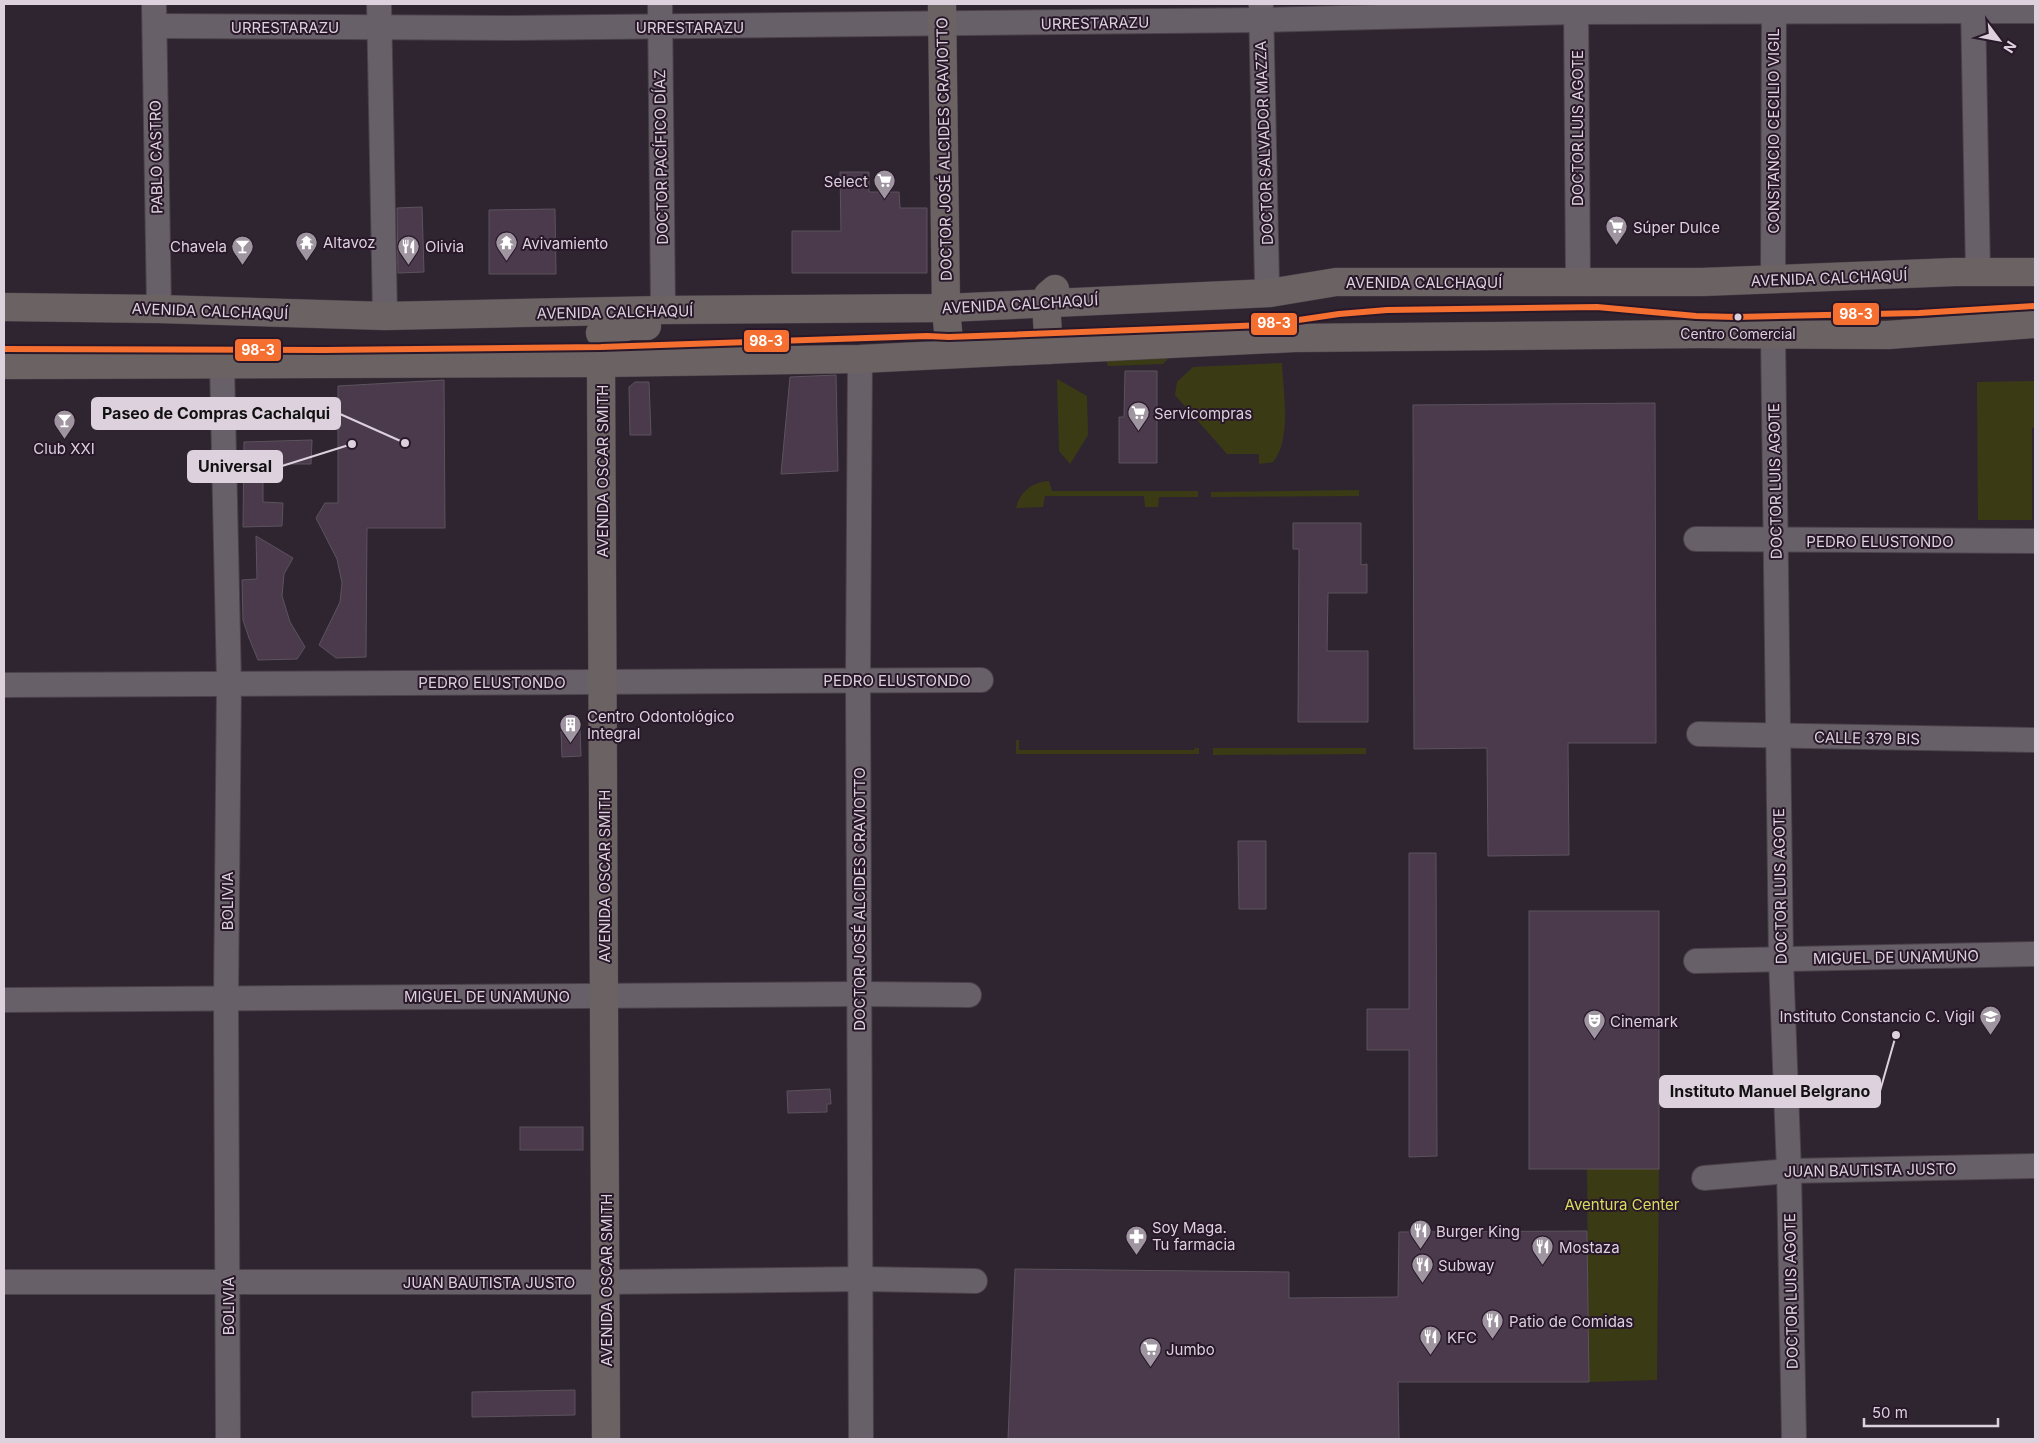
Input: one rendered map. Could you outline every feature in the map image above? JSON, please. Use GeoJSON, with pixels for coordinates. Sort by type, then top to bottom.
{"type":"FeatureCollection","features":[{"type":"Feature","properties":{"kind":"main road","name":"DOCTOR JOSÉ ALCIDES CRAVIOTTO"},"geometry":{"type":"LineString","coordinates":[[942,14],[946,308],[950,354]]}},
{"type":"Feature","properties":{"kind":"main road","name":"AVENIDA CALCHAQUÍ"},"geometry":{"type":"LineString","coordinates":[[4,307],[159,309],[598,323],[663,310],[946,308],[1270,293],[1336,282],[1696,282],[1773,269],[2035,272]]}},
{"type":"Feature","properties":{"kind":"main road"},"geometry":{"type":"LineString","coordinates":[[1049,350],[1046,303],[1050,292],[1060,287],[1267,273],[1336,282]]}},
{"type":"Feature","properties":{"kind":"main road"},"geometry":{"type":"LineString","coordinates":[[598,323],[630,326],[718,324],[813,310]]}},
{"type":"Feature","properties":{"kind":"main road"},"geometry":{"type":"LineString","coordinates":[[4,365],[601,363],[860,359],[1294,338],[1773,333],[1888,335],[2035,324]]}},
{"type":"Feature","properties":{"kind":"main road","name":"AVENIDA OSCAR SMITH"},"geometry":{"type":"LineString","coordinates":[[601,363],[606,1439]]}},
{"type":"Feature","properties":{"kind":"street"},"geometry":{"type":"LineString","coordinates":[[379,4],[386,316]]}},
{"type":"Feature","properties":{"kind":"street"},"geometry":{"type":"LineString","coordinates":[[1973,7],[1978,272]]}},
{"type":"Feature","properties":{"kind":"street","name":"URRESTARAZU"},"geometry":{"type":"LineString","coordinates":[[154,15],[379,27],[512,28],[660,15],[1261,12],[1576,8],[1973,7],[2035,11]]}},
{"type":"Feature","properties":{"kind":"street","name":"DOCTOR LUIS AGOTE"},"geometry":{"type":"LineString","coordinates":[[1576,8],[1578,282]]}},
{"type":"Feature","properties":{"kind":"street","name":"CONSTANCIO CECILIO VIGIL"},"geometry":{"type":"LineString","coordinates":[[1773,269],[1774,8]]}},
{"type":"Feature","properties":{"kind":"street","name":"DOCTOR SALVADOR MAZZA"},"geometry":{"type":"LineString","coordinates":[[1261,12],[1267,273]]}},
{"type":"Feature","properties":{"kind":"street","name":"PABLO CASTRO"},"geometry":{"type":"LineString","coordinates":[[154,15],[159,309]]}},
{"type":"Feature","properties":{"kind":"street","name":"DOCTOR PACÍFICO DÍAZ"},"geometry":{"type":"LineString","coordinates":[[660,15],[663,310]]}},
{"type":"Feature","properties":{"kind":"street","name":"AVENIDA OSCAR SMITH"},"geometry":{"type":"LineString","coordinates":[[598,323],[601,363]]}},
{"type":"Feature","properties":{"kind":"street","name":"DOCTOR LUIS AGOTE"},"geometry":{"type":"LineString","coordinates":[[1773,333],[1781,960],[1794,1439]]}},
{"type":"Feature","properties":{"kind":"street","name":"DOCTOR JOSÉ ALCIDES CRAVIOTTO"},"geometry":{"type":"LineString","coordinates":[[860,359],[858,680],[862,1279],[861,1439]]}},
{"type":"Feature","properties":{"kind":"street","name":"BOLIVIA"},"geometry":{"type":"LineString","coordinates":[[222,364],[229,683],[226,998],[228,1439]]}},
{"type":"Feature","properties":{"kind":"street","name":"PEDRO ELUSTONDO"},"geometry":{"type":"LineString","coordinates":[[1696,539],[1776,541],[2035,541]]}},
{"type":"Feature","properties":{"kind":"street","name":"PEDRO ELUSTONDO"},"geometry":{"type":"LineString","coordinates":[[4,686],[229,683],[981,680]]}},
{"type":"Feature","properties":{"kind":"street","name":"CALLE 379 BIS"},"geometry":{"type":"LineString","coordinates":[[1699,734],[2035,740]]}},
{"type":"Feature","properties":{"kind":"street","name":"MIGUEL DE UNAMUNO"},"geometry":{"type":"LineString","coordinates":[[1696,961],[2035,954]]}},
{"type":"Feature","properties":{"kind":"street","name":"MIGUEL DE UNAMUNO"},"geometry":{"type":"LineString","coordinates":[[4,1000],[860,994],[969,995]]}},
{"type":"Feature","properties":{"kind":"street","name":"JUAN BAUTISTA JUSTO"},"geometry":{"type":"LineString","coordinates":[[1704,1178],[1788,1171],[2035,1166]]}},
{"type":"Feature","properties":{"kind":"street","name":"JUAN BAUTISTA JUSTO"},"geometry":{"type":"LineString","coordinates":[[4,1282],[606,1282],[862,1279],[975,1281]]}},
{"type":"Feature","properties":{"kind":"green space"},"geometry":{"type":"Polygon","coordinates":[[[1174,352],[1163,364],[1108,366],[1104,354],[1174,352]]]}},
{"type":"Feature","properties":{"kind":"green space"},"geometry":{"type":"Polygon","coordinates":[[[1282,363],[1285,401],[1283,441],[1273,462],[1259,464],[1259,454],[1227,454],[1175,395],[1177,382],[1193,367],[1282,363]]]}},
{"type":"Feature","properties":{"kind":"green space"},"geometry":{"type":"Polygon","coordinates":[[[1057,379],[1087,396],[1088,435],[1070,464],[1059,451],[1057,379]]]}},
{"type":"Feature","properties":{"kind":"green space"},"geometry":{"type":"Polygon","coordinates":[[[2035,381],[2035,427],[2032,428],[2032,520],[1978,520],[1977,382],[2035,381]]]}},
{"type":"Feature","properties":{"kind":"green space"},"geometry":{"type":"Polygon","coordinates":[[[1049,481],[1052,491],[1198,491],[1198,497],[1159,497],[1158,507],[1145,507],[1144,496],[1045,496],[1043,507],[1016,508],[1020,497],[1028,489],[1037,483],[1049,481]]]}},
{"type":"Feature","properties":{"kind":"green space"},"geometry":{"type":"Polygon","coordinates":[[[1359,490],[1359,496],[1211,497],[1211,492],[1359,490]]]}},
{"type":"Feature","properties":{"kind":"green space"},"geometry":{"type":"Polygon","coordinates":[[[1016,740],[1019,740],[1019,750],[1194,750],[1199,748],[1199,754],[1016,754],[1016,740]]]}},
{"type":"Feature","properties":{"kind":"green space"},"geometry":{"type":"Polygon","coordinates":[[[1213,748],[1366,748],[1366,754],[1213,755],[1213,748]]]}},
{"type":"Feature","properties":{"kind":"green space","name":"Aventura Center"},"geometry":{"type":"Polygon","coordinates":[[[1587,1169],[1659,1169],[1657,1380],[1589,1382],[1587,1169]]]}},
{"type":"Feature","properties":{"kind":"building"},"geometry":{"type":"Polygon","coordinates":[[[840,172],[869,172],[869,192],[899,192],[900,208],[927,208],[927,273],[792,273],[792,231],[841,231],[840,172]]]}},
{"type":"Feature","properties":{"kind":"building"},"geometry":{"type":"Polygon","coordinates":[[[422,207],[424,272],[398,273],[397,208],[422,207]]]}},
{"type":"Feature","properties":{"kind":"building"},"geometry":{"type":"Polygon","coordinates":[[[555,209],[556,274],[489,274],[489,210],[555,209]]]}},
{"type":"Feature","properties":{"kind":"building"},"geometry":{"type":"Polygon","coordinates":[[[1125,371],[1157,371],[1157,463],[1119,463],[1119,417],[1124,417],[1125,371]]]}},
{"type":"Feature","properties":{"kind":"building"},"geometry":{"type":"Polygon","coordinates":[[[836,375],[838,471],[781,474],[790,377],[836,375]]]}},
{"type":"Feature","properties":{"kind":"building"},"geometry":{"type":"Polygon","coordinates":[[[444,380],[445,528],[367,528],[366,657],[336,658],[319,645],[340,602],[342,583],[337,559],[316,518],[325,503],[338,503],[338,386],[444,380]]]}},
{"type":"Feature","properties":{"kind":"building"},"geometry":{"type":"Polygon","coordinates":[[[635,382],[649,382],[651,435],[630,435],[629,387],[635,382]]]}},
{"type":"Feature","properties":{"kind":"building"},"geometry":{"type":"Polygon","coordinates":[[[1655,403],[1656,743],[1568,743],[1569,855],[1488,856],[1487,748],[1414,749],[1413,405],[1655,403]]]}},
{"type":"Feature","properties":{"kind":"building"},"geometry":{"type":"Polygon","coordinates":[[[312,440],[311,464],[263,464],[263,502],[283,503],[282,526],[243,527],[244,442],[312,440]]]}},
{"type":"Feature","properties":{"kind":"building"},"geometry":{"type":"Polygon","coordinates":[[[1293,523],[1361,523],[1361,565],[1367,564],[1367,593],[1328,593],[1327,651],[1368,651],[1368,722],[1298,722],[1299,549],[1293,549],[1293,523]]]}},
{"type":"Feature","properties":{"kind":"building"},"geometry":{"type":"Polygon","coordinates":[[[256,536],[293,558],[284,574],[282,596],[290,622],[305,647],[297,659],[258,660],[243,620],[242,580],[257,579],[256,536]]]}},
{"type":"Feature","properties":{"kind":"building","name":"Centro Odontológico Integral"},"geometry":{"type":"Polygon","coordinates":[[[580,730],[581,756],[562,757],[561,731],[580,730]]]}},
{"type":"Feature","properties":{"kind":"building"},"geometry":{"type":"Polygon","coordinates":[[[1238,841],[1266,841],[1266,909],[1239,909],[1238,841]]]}},
{"type":"Feature","properties":{"kind":"building"},"geometry":{"type":"Polygon","coordinates":[[[1409,853],[1436,853],[1437,1156],[1409,1157],[1409,1050],[1367,1050],[1367,1009],[1409,1009],[1409,853]]]}},
{"type":"Feature","properties":{"kind":"building","name":"Cinemark"},"geometry":{"type":"Polygon","coordinates":[[[1529,911],[1659,911],[1659,1169],[1529,1169],[1529,911]]]}},
{"type":"Feature","properties":{"kind":"building"},"geometry":{"type":"Polygon","coordinates":[[[830,1089],[831,1104],[827,1104],[827,1112],[788,1113],[787,1091],[830,1089]]]}},
{"type":"Feature","properties":{"kind":"building"},"geometry":{"type":"Polygon","coordinates":[[[520,1127],[583,1127],[583,1150],[520,1150],[520,1127]]]}},
{"type":"Feature","properties":{"kind":"building"},"geometry":{"type":"Polygon","coordinates":[[[1587,1231],[1589,1382],[1398,1382],[1399,1439],[1008,1439],[1015,1269],[1289,1272],[1289,1298],[1398,1297],[1399,1232],[1587,1231]]]}},
{"type":"Feature","properties":{"kind":"building"},"geometry":{"type":"Polygon","coordinates":[[[575,1390],[575,1415],[472,1417],[472,1392],[575,1390]]]}},
{"type":"Feature","properties":{"kind":"transit line","name":"98-3"},"geometry":{"type":"LineString","coordinates":[[4,349],[324,350],[601,347],[927,336],[949,337],[1265,325],[1339,314],[1387,310],[1597,307],[1696,316],[1736,317],[1919,313],[2035,306]]}},
{"type":"Feature","properties":{"kind":"place","name":"Select"},"geometry":{"type":"Point","coordinates":[884,200]}},
{"type":"Feature","properties":{"kind":"place","name":"Súper Dulce"},"geometry":{"type":"Point","coordinates":[1617,246]}},
{"type":"Feature","properties":{"kind":"place","name":"Altavoz"},"geometry":{"type":"Point","coordinates":[307,261]}},
{"type":"Feature","properties":{"kind":"place","name":"Avivamiento"},"geometry":{"type":"Point","coordinates":[506,262]}},
{"type":"Feature","properties":{"kind":"place","name":"Chavela"},"geometry":{"type":"Point","coordinates":[243,265]}},
{"type":"Feature","properties":{"kind":"place","name":"Olivia"},"geometry":{"type":"Point","coordinates":[409,265]}},
{"type":"Feature","properties":{"kind":"place","name":"Centro Comercial"},"geometry":{"type":"Point","coordinates":[1738,317]}},
{"type":"Feature","properties":{"kind":"place","name":"Servicompras"},"geometry":{"type":"Point","coordinates":[1138,432]}},
{"type":"Feature","properties":{"kind":"place","name":"Club XXI"},"geometry":{"type":"Point","coordinates":[64,439]}},
{"type":"Feature","properties":{"kind":"place","name":"Paseo de Compras Cachalqui"},"geometry":{"type":"Point","coordinates":[405,443]}},
{"type":"Feature","properties":{"kind":"place","name":"Universal"},"geometry":{"type":"Point","coordinates":[352,444]}},
{"type":"Feature","properties":{"kind":"place","name":"Centro Odontológico Integral"},"geometry":{"type":"Point","coordinates":[571,744]}},
{"type":"Feature","properties":{"kind":"place","name":"Instituto Manuel Belgrano"},"geometry":{"type":"Point","coordinates":[1896,1035]}},
{"type":"Feature","properties":{"kind":"place","name":"Instituto Constancio C. Vigil"},"geometry":{"type":"Point","coordinates":[1991,1035]}},
{"type":"Feature","properties":{"kind":"place","name":"Cinemark"},"geometry":{"type":"Point","coordinates":[1594,1040]}},
{"type":"Feature","properties":{"kind":"place","name":"Burger King"},"geometry":{"type":"Point","coordinates":[1420,1250]}},
{"type":"Feature","properties":{"kind":"place","name":"Soy Maga. Tu farmacia"},"geometry":{"type":"Point","coordinates":[1136,1255]}},
{"type":"Feature","properties":{"kind":"place","name":"Mostaza"},"geometry":{"type":"Point","coordinates":[1543,1266]}},
{"type":"Feature","properties":{"kind":"place","name":"Subway"},"geometry":{"type":"Point","coordinates":[1422,1284]}},
{"type":"Feature","properties":{"kind":"place","name":"Patio de Comidas"},"geometry":{"type":"Point","coordinates":[1493,1340]}},
{"type":"Feature","properties":{"kind":"place","name":"KFC"},"geometry":{"type":"Point","coordinates":[1431,1356]}},
{"type":"Feature","properties":{"kind":"place","name":"Jumbo"},"geometry":{"type":"Point","coordinates":[1150,1368]}}]}
